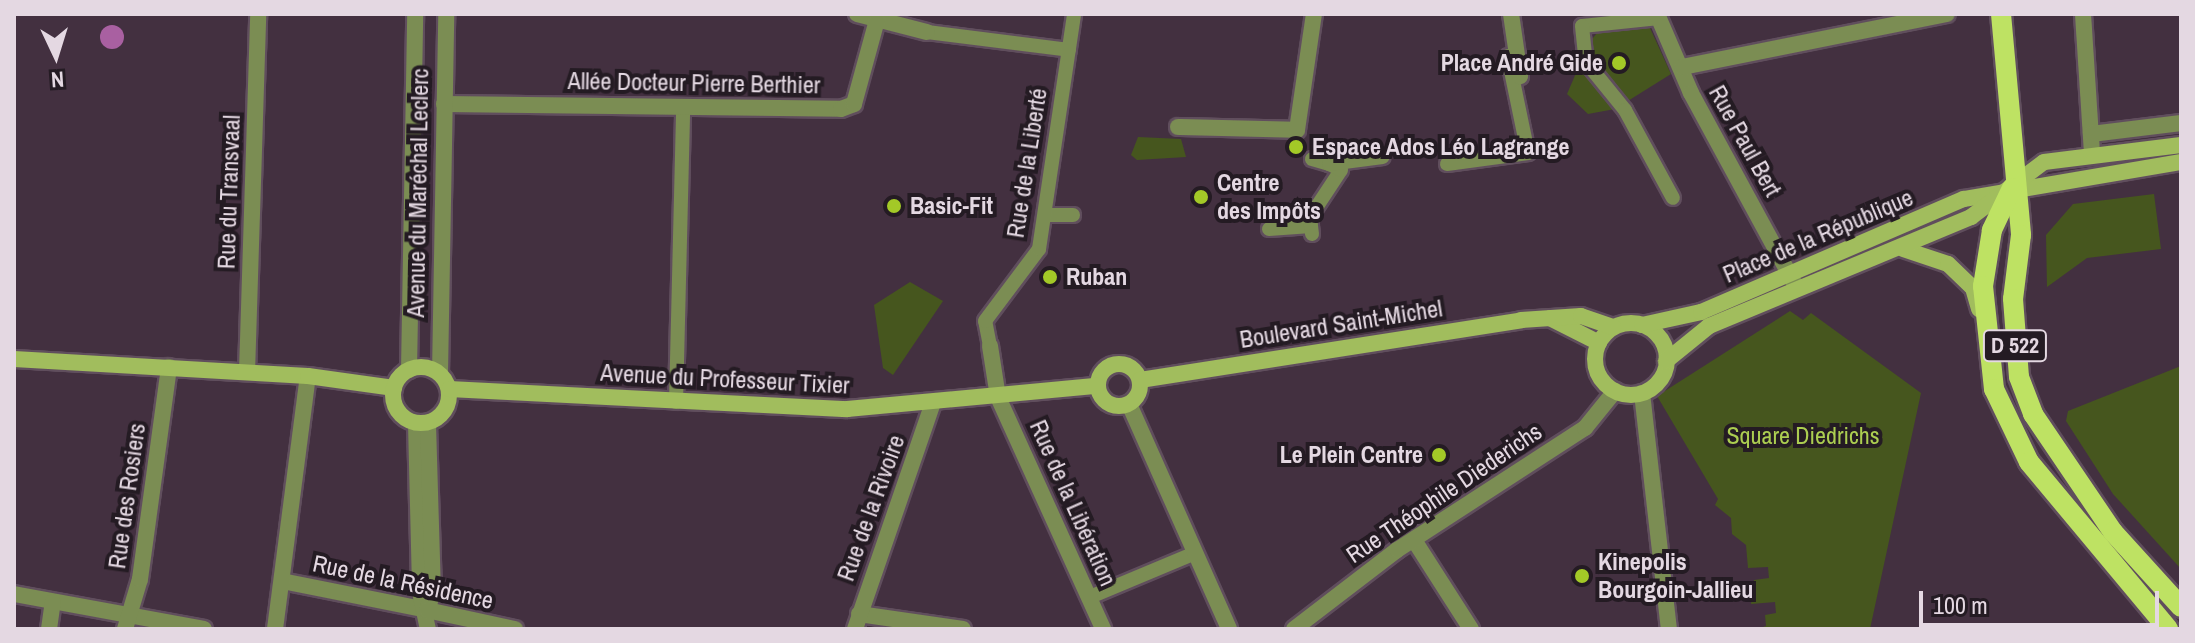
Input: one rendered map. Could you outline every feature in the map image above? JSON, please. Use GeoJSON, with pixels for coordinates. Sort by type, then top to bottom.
{"type":"FeatureCollection","features":[{"type":"Feature","properties":{"kind":"main road","name":"D 522"},"geometry":{"type":"LineString","coordinates":[[2001,14],[2015,139],[2012,188],[2021,235],[2014,339],[2033,414],[2113,532],[2181,607]]}},
{"type":"Feature","properties":{"kind":"main road","name":"Place de la République"},"geometry":{"type":"LineString","coordinates":[[1642,325],[1701,312],[1901,249],[1971,217],[2044,162],[2181,145]]}},
{"type":"Feature","properties":{"kind":"main road","name":"Place de la République"},"geometry":{"type":"LineString","coordinates":[[1666,361],[1709,326],[1793,281],[1964,199],[2012,188],[2181,162]]}},
{"type":"Feature","properties":{"kind":"main road","name":"D 522"},"geometry":{"type":"LineString","coordinates":[[2012,188],[1988,246],[1983,321],[1994,389],[2029,462],[2168,629]]}},
{"type":"Feature","properties":{"kind":"main road"},"geometry":{"type":"LineString","coordinates":[[1901,249],[1948,264],[1973,288],[1983,321]]}},
{"type":"Feature","properties":{"kind":"main road","name":"Boulevard Saint-Michel"},"geometry":{"type":"LineString","coordinates":[[1140,380],[1549,317],[1581,316],[1613,327]]}},
{"type":"Feature","properties":{"kind":"main road"},"geometry":{"type":"LineString","coordinates":[[1549,317],[1599,343]]}},
{"type":"Feature","properties":{"kind":"main road"},"geometry":{"type":"LineString","coordinates":[[1642,325],[1657,335],[1666,361],[1661,378],[1642,393],[1615,391],[1595,365],[1599,343],[1613,327],[1642,325]]}},
{"type":"Feature","properties":{"kind":"main road"},"geometry":{"type":"LineString","coordinates":[[14,359],[308,376],[394,388]]}},
{"type":"Feature","properties":{"kind":"main road"},"geometry":{"type":"LineString","coordinates":[[1120,363],[1140,380],[1129,404],[1108,403],[1097,386],[1101,372],[1120,363]]}},
{"type":"Feature","properties":{"kind":"main road"},"geometry":{"type":"LineString","coordinates":[[409,370],[440,374],[449,389],[443,414],[422,423],[395,406],[394,388],[409,370]]}},
{"type":"Feature","properties":{"kind":"main road","name":"Avenue du Professeur Tixier"},"geometry":{"type":"LineString","coordinates":[[449,389],[847,409],[1097,386]]}},
{"type":"Feature","properties":{"kind":"street","name":"Rue du Transvaal"},"geometry":{"type":"LineString","coordinates":[[247,372],[258,14]]}},
{"type":"Feature","properties":{"kind":"street","name":"Avenue du Maréchal Leclerc"},"geometry":{"type":"LineString","coordinates":[[409,370],[415,14]]}},
{"type":"Feature","properties":{"kind":"street","name":"Avenue du Maréchal Leclerc"},"geometry":{"type":"LineString","coordinates":[[440,374],[446,14]]}},
{"type":"Feature","properties":{"kind":"street"},"geometry":{"type":"LineString","coordinates":[[857,14],[877,20],[913,21],[927,32],[1069,50]]}},
{"type":"Feature","properties":{"kind":"street","name":"Rue de la Liberté"},"geometry":{"type":"LineString","coordinates":[[998,397],[985,321],[1039,249],[1074,14]]}},
{"type":"Feature","properties":{"kind":"street"},"geometry":{"type":"LineString","coordinates":[[1178,127],[1297,130],[1314,14]]}},
{"type":"Feature","properties":{"kind":"street"},"geometry":{"type":"LineString","coordinates":[[1511,14],[1520,76]]}},
{"type":"Feature","properties":{"kind":"street"},"geometry":{"type":"LineString","coordinates":[[1682,67],[1947,14]]}},
{"type":"Feature","properties":{"kind":"street"},"geometry":{"type":"LineString","coordinates":[[2083,14],[2092,155]]}},
{"type":"Feature","properties":{"kind":"street"},"geometry":{"type":"LineString","coordinates":[[1658,16],[1582,26],[1586,62],[1625,110],[1673,198]]}},
{"type":"Feature","properties":{"kind":"street","name":"Rue Paul Bert"},"geometry":{"type":"LineString","coordinates":[[1658,16],[1793,281]]}},
{"type":"Feature","properties":{"kind":"street","name":"Allée Docteur Pierre Berthier"},"geometry":{"type":"LineString","coordinates":[[444,104],[683,108],[854,104],[877,20]]}},
{"type":"Feature","properties":{"kind":"street"},"geometry":{"type":"LineString","coordinates":[[1447,164],[1528,153],[1508,56]]}},
{"type":"Feature","properties":{"kind":"street"},"geometry":{"type":"LineString","coordinates":[[676,402],[683,108]]}},
{"type":"Feature","properties":{"kind":"street"},"geometry":{"type":"LineString","coordinates":[[2091,134],[2181,123]]}},
{"type":"Feature","properties":{"kind":"street"},"geometry":{"type":"LineString","coordinates":[[1329,164],[1383,157]]}},
{"type":"Feature","properties":{"kind":"street"},"geometry":{"type":"LineString","coordinates":[[1269,229],[1311,230],[1341,170],[1312,159]]}},
{"type":"Feature","properties":{"kind":"street"},"geometry":{"type":"LineString","coordinates":[[1045,215],[1073,215]]}},
{"type":"Feature","properties":{"kind":"street"},"geometry":{"type":"LineString","coordinates":[[411,264],[442,264]]}},
{"type":"Feature","properties":{"kind":"street","name":"Rue des Rosiers"},"geometry":{"type":"LineString","coordinates":[[127,621],[169,367]]}},
{"type":"Feature","properties":{"kind":"street"},"geometry":{"type":"LineString","coordinates":[[275,629],[308,376]]}},
{"type":"Feature","properties":{"kind":"street","name":"Rue Théophile Diederichs"},"geometry":{"type":"LineString","coordinates":[[1294,629],[1414,540],[1585,428],[1615,391]]}},
{"type":"Feature","properties":{"kind":"street"},"geometry":{"type":"LineString","coordinates":[[1642,393],[1669,629]]}},
{"type":"Feature","properties":{"kind":"street","name":"Rue de la Libération"},"geometry":{"type":"LineString","coordinates":[[998,397],[1103,629]]}},
{"type":"Feature","properties":{"kind":"street","name":"Rue de la Rivoire"},"geometry":{"type":"LineString","coordinates":[[857,621],[933,403]]}},
{"type":"Feature","properties":{"kind":"street"},"geometry":{"type":"LineString","coordinates":[[1129,404],[1229,629]]}},
{"type":"Feature","properties":{"kind":"street"},"geometry":{"type":"LineString","coordinates":[[422,423],[433,593],[427,610],[428,629]]}},
{"type":"Feature","properties":{"kind":"street"},"geometry":{"type":"LineString","coordinates":[[1414,540],[1471,629]]}},
{"type":"Feature","properties":{"kind":"street"},"geometry":{"type":"LineString","coordinates":[[1090,597],[1195,553]]}},
{"type":"Feature","properties":{"kind":"street","name":"Rue de la Résidence"},"geometry":{"type":"LineString","coordinates":[[282,581],[515,629]]}},
{"type":"Feature","properties":{"kind":"street"},"geometry":{"type":"LineString","coordinates":[[14,594],[127,621],[204,629]]}},
{"type":"Feature","properties":{"kind":"street"},"geometry":{"type":"LineString","coordinates":[[49,629],[53,602]]}},
{"type":"Feature","properties":{"kind":"street"},"geometry":{"type":"LineString","coordinates":[[857,621],[963,629]]}},
{"type":"Feature","properties":{"kind":"green space","name":"Place André Gide"},"geometry":{"type":"Polygon","coordinates":[[[1640,24],[1650,28],[1671,74],[1615,109],[1588,114],[1567,94],[1589,43],[1600,29],[1640,24]]]}},
{"type":"Feature","properties":{"kind":"green space"},"geometry":{"type":"Polygon","coordinates":[[[1138,137],[1181,139],[1186,157],[1137,160],[1131,155],[1138,137]]]}},
{"type":"Feature","properties":{"kind":"green space"},"geometry":{"type":"Polygon","coordinates":[[[2154,194],[2161,249],[2087,258],[2047,287],[2046,235],[2073,204],[2154,194]]]}},
{"type":"Feature","properties":{"kind":"green space"},"geometry":{"type":"Polygon","coordinates":[[[910,282],[943,301],[893,375],[883,368],[874,305],[910,282]]]}},
{"type":"Feature","properties":{"kind":"green space","name":"Square Diedrichs"},"geometry":{"type":"Polygon","coordinates":[[[1790,311],[1803,320],[1811,313],[1921,393],[1870,629],[1757,629],[1766,626],[1765,615],[1776,613],[1775,602],[1751,604],[1754,580],[1769,578],[1768,567],[1748,568],[1746,545],[1732,534],[1731,518],[1715,505],[1718,499],[1657,396],[1790,311]]]}},
{"type":"Feature","properties":{"kind":"green space"},"geometry":{"type":"Polygon","coordinates":[[[2181,366],[2181,569],[2113,494],[2066,421],[2068,411],[2181,366]]]}},
{"type":"Feature","properties":{"kind":"shaded area"},"geometry":{"type":"Polygon","coordinates":[[[112,25],[121,28],[124,37],[121,46],[112,49],[103,46],[100,37],[103,28],[112,25]]]}},
{"type":"Feature","properties":{"kind":"place","name":"Place André Gide"},"geometry":{"type":"Point","coordinates":[1619,63]}},
{"type":"Feature","properties":{"kind":"place","name":"Espace Ados Léo Lagrange"},"geometry":{"type":"Point","coordinates":[1296,147]}},
{"type":"Feature","properties":{"kind":"place","name":"Centre des Impôts"},"geometry":{"type":"Point","coordinates":[1201,197]}},
{"type":"Feature","properties":{"kind":"place","name":"Basic-Fit"},"geometry":{"type":"Point","coordinates":[894,206]}},
{"type":"Feature","properties":{"kind":"place","name":"Ruban"},"geometry":{"type":"Point","coordinates":[1050,277]}},
{"type":"Feature","properties":{"kind":"place","name":"Le Plein Centre"},"geometry":{"type":"Point","coordinates":[1439,455]}},
{"type":"Feature","properties":{"kind":"place","name":"Kinepolis Bourgoin-Jallieu"},"geometry":{"type":"Point","coordinates":[1582,576]}}]}
